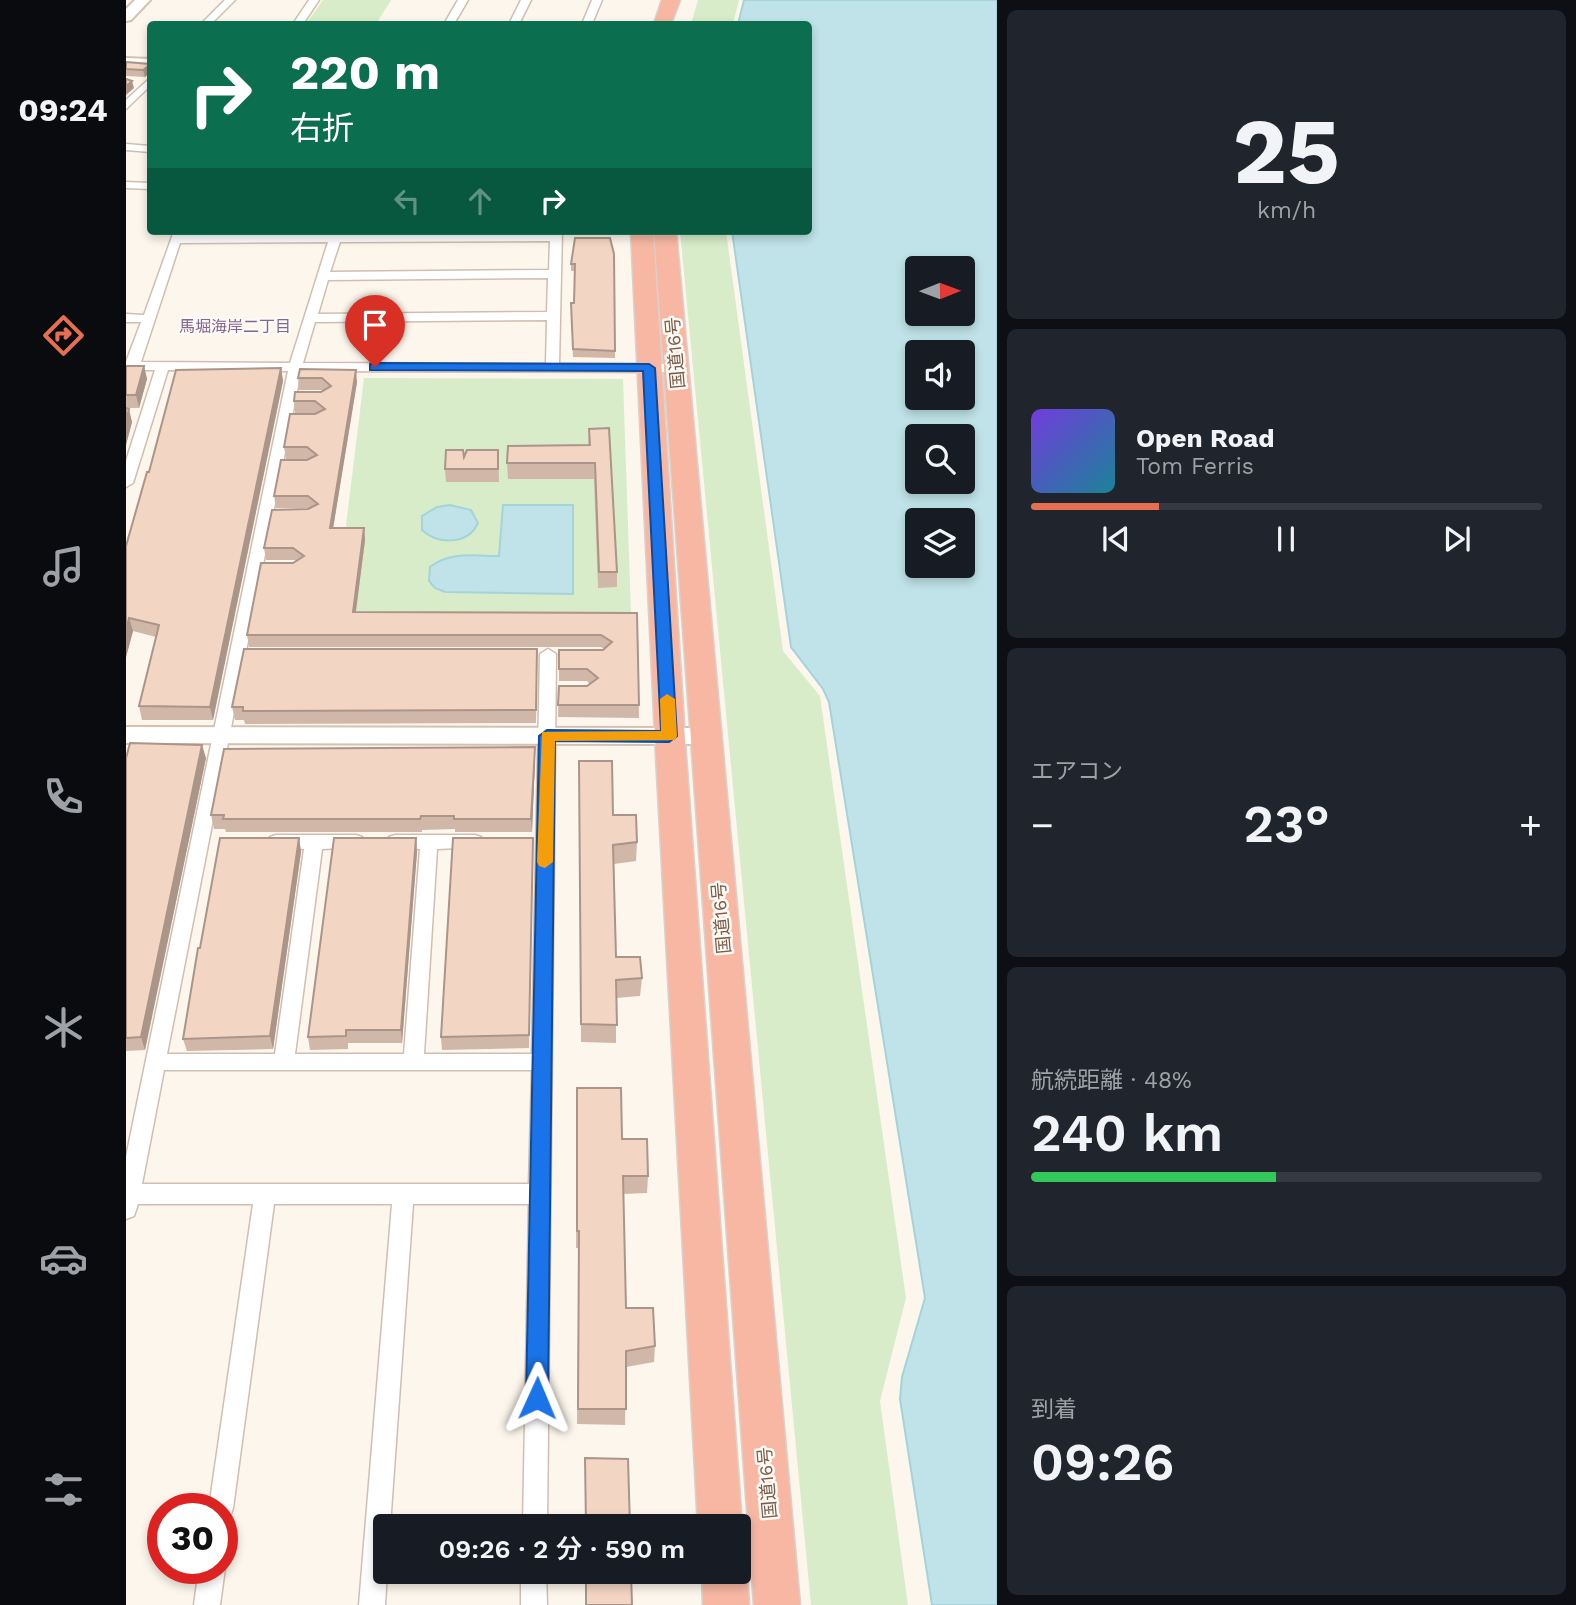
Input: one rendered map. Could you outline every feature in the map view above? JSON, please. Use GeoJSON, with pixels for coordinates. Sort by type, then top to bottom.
{"type":"FeatureCollection","features":[{"type":"Feature","properties":{"kind":"highway"},"geometry":{"type":"LineString","coordinates":[[664,21],[671,0]]}},
{"type":"Feature","properties":{"kind":"highway","name":"国道16号"},"geometry":{"type":"LineString","coordinates":[[642,235],[669,736],[719,1514]]}},
{"type":"Feature","properties":{"kind":"highway","name":"国道16号"},"geometry":{"type":"LineString","coordinates":[[665,235],[777,1605]]}},
{"type":"Feature","properties":{"kind":"highway"},"geometry":{"type":"LineString","coordinates":[[724,1584],[726,1605]]}},
{"type":"Feature","properties":{"kind":"street"},"geometry":{"type":"LineString","coordinates":[[126,17],[142,0]]}},
{"type":"Feature","properties":{"kind":"street"},"geometry":{"type":"LineString","coordinates":[[209,21],[230,0]]}},
{"type":"Feature","properties":{"kind":"street"},"geometry":{"type":"LineString","coordinates":[[300,21],[314,0]]}},
{"type":"Feature","properties":{"kind":"street"},"geometry":{"type":"LineString","coordinates":[[451,21],[463,0]]}},
{"type":"Feature","properties":{"kind":"street"},"geometry":{"type":"LineString","coordinates":[[516,21],[526,0]]}},
{"type":"Feature","properties":{"kind":"street"},"geometry":{"type":"LineString","coordinates":[[588,21],[597,0]]}},
{"type":"Feature","properties":{"kind":"street"},"geometry":{"type":"LineString","coordinates":[[126,62],[147,63]]}},
{"type":"Feature","properties":{"kind":"street"},"geometry":{"type":"LineString","coordinates":[[126,106],[145,82]]}},
{"type":"Feature","properties":{"kind":"street"},"geometry":{"type":"LineString","coordinates":[[137,95],[147,96]]}},
{"type":"Feature","properties":{"kind":"street"},"geometry":{"type":"LineString","coordinates":[[126,146],[147,149]]}},
{"type":"Feature","properties":{"kind":"street"},"geometry":{"type":"LineString","coordinates":[[127,186],[147,186]]}},
{"type":"Feature","properties":{"kind":"street"},"geometry":{"type":"LineString","coordinates":[[540,1195],[265,1194],[128,1201],[155,1062],[207,842],[220,735],[243,654],[261,568],[295,397],[295,367],[335,235],[177,235],[149,319],[129,366],[295,367],[552,367],[677,368]]}},
{"type":"Feature","properties":{"kind":"street"},"geometry":{"type":"LineString","coordinates":[[552,367],[556,235]]}},
{"type":"Feature","properties":{"kind":"street"},"geometry":{"type":"LineString","coordinates":[[322,276],[555,274]]}},
{"type":"Feature","properties":{"kind":"street"},"geometry":{"type":"LineString","coordinates":[[309,318],[554,316]]}},
{"type":"Feature","properties":{"kind":"street"},"geometry":{"type":"LineString","coordinates":[[126,318],[149,319]]}},
{"type":"Feature","properties":{"kind":"street"},"geometry":{"type":"LineString","coordinates":[[126,483],[142,415],[163,366]]}},
{"type":"Feature","properties":{"kind":"street"},"geometry":{"type":"LineString","coordinates":[[535,1514],[542,1062],[539,842],[547,736],[554,690],[548,654]]}},
{"type":"Feature","properties":{"kind":"street"},"geometry":{"type":"LineString","coordinates":[[126,735],[707,736]]}},
{"type":"Feature","properties":{"kind":"street"},"geometry":{"type":"LineString","coordinates":[[264,842],[494,842]]}},
{"type":"Feature","properties":{"kind":"street"},"geometry":{"type":"LineString","coordinates":[[284,1061],[314,842]]}},
{"type":"Feature","properties":{"kind":"street"},"geometry":{"type":"LineString","coordinates":[[413,1061],[429,842]]}},
{"type":"Feature","properties":{"kind":"street"},"geometry":{"type":"LineString","coordinates":[[155,1062],[542,1062]]}},
{"type":"Feature","properties":{"kind":"street"},"geometry":{"type":"LineString","coordinates":[[222,1493],[265,1194]]}},
{"type":"Feature","properties":{"kind":"street"},"geometry":{"type":"LineString","coordinates":[[372,1605],[403,1194]]}},
{"type":"Feature","properties":{"kind":"street"},"geometry":{"type":"LineString","coordinates":[[207,1605],[210,1584]]}},
{"type":"Feature","properties":{"kind":"street"},"geometry":{"type":"LineString","coordinates":[[534,1584],[534,1605]]}},
{"type":"Feature","properties":{"kind":"green space"},"geometry":{"type":"Polygon","coordinates":[[[323,0],[391,0],[378,21],[308,21],[323,0]]]}},
{"type":"Feature","properties":{"kind":"green space"},"geometry":{"type":"Polygon","coordinates":[[[698,0],[739,0],[734,21],[692,21],[698,0]]]}},
{"type":"Feature","properties":{"kind":"green space"},"geometry":{"type":"Polygon","coordinates":[[[680,235],[727,235],[783,651],[820,696],[906,1298],[880,1401],[908,1605],[811,1605],[680,235]]]}},
{"type":"Feature","properties":{"kind":"green space"},"geometry":{"type":"Polygon","coordinates":[[[364,378],[623,379],[631,615],[335,616],[364,378]]]}},
{"type":"Feature","properties":{"kind":"water"},"geometry":{"type":"Polygon","coordinates":[[[744,0],[997,0],[997,1605],[932,1605],[900,1399],[902,1377],[925,1298],[829,702],[823,689],[791,647],[733,235],[812,235],[812,21],[739,21],[744,0]]]}},
{"type":"Feature","properties":{"kind":"water"},"geometry":{"type":"Polygon","coordinates":[[[450,505],[471,510],[478,523],[473,530],[460,539],[444,540],[422,530],[422,516],[437,507],[450,505]]]}},
{"type":"Feature","properties":{"kind":"water"},"geometry":{"type":"Polygon","coordinates":[[[503,505],[573,505],[573,594],[445,592],[435,588],[429,581],[430,567],[437,562],[463,555],[499,556],[503,505]]]}},
{"type":"Feature","properties":{"kind":"building"},"geometry":{"type":"Polygon","coordinates":[[[126,62],[147,64],[143,70],[126,69],[126,62]]]}},
{"type":"Feature","properties":{"kind":"building"},"geometry":{"type":"Polygon","coordinates":[[[575,238],[610,238],[614,254],[615,351],[573,349],[571,303],[574,303],[575,264],[571,264],[575,238]]]}},
{"type":"Feature","properties":{"kind":"building"},"geometry":{"type":"Polygon","coordinates":[[[126,366],[144,366],[136,395],[126,395],[126,366]]]}},
{"type":"Feature","properties":{"kind":"building"},"geometry":{"type":"Polygon","coordinates":[[[281,368],[210,707],[139,706],[159,625],[129,618],[126,630],[126,546],[176,370],[281,368]]]}},
{"type":"Feature","properties":{"kind":"building"},"geometry":{"type":"Polygon","coordinates":[[[300,369],[356,370],[330,528],[364,528],[353,612],[637,613],[639,705],[558,705],[559,686],[587,686],[598,678],[587,669],[559,669],[559,650],[603,650],[612,642],[601,635],[247,635],[261,563],[293,563],[304,556],[293,548],[264,548],[272,510],[308,509],[318,504],[308,496],[274,496],[281,460],[307,460],[317,455],[307,447],[284,447],[290,414],[315,414],[325,409],[315,401],[294,401],[295,392],[321,392],[331,386],[322,378],[298,378],[300,369]]]}},
{"type":"Feature","properties":{"kind":"building"},"geometry":{"type":"Polygon","coordinates":[[[609,428],[617,572],[599,572],[595,463],[507,463],[508,446],[590,445],[589,429],[609,428]]]}},
{"type":"Feature","properties":{"kind":"building"},"geometry":{"type":"Polygon","coordinates":[[[446,450],[463,450],[464,457],[467,450],[498,450],[498,469],[445,469],[446,450]]]}},
{"type":"Feature","properties":{"kind":"building"},"geometry":{"type":"Polygon","coordinates":[[[244,649],[537,649],[536,710],[243,711],[243,707],[232,707],[244,649]]]}},
{"type":"Feature","properties":{"kind":"building"},"geometry":{"type":"Polygon","coordinates":[[[130,743],[202,745],[141,1037],[126,1038],[126,758],[130,743]]]}},
{"type":"Feature","properties":{"kind":"building"},"geometry":{"type":"Polygon","coordinates":[[[535,747],[531,819],[421,816],[420,819],[223,819],[224,815],[211,815],[224,749],[535,747]]]}},
{"type":"Feature","properties":{"kind":"building"},"geometry":{"type":"Polygon","coordinates":[[[579,761],[612,761],[613,815],[636,815],[637,842],[613,845],[616,957],[640,957],[642,978],[616,980],[617,1025],[581,1024],[579,761]]]}},
{"type":"Feature","properties":{"kind":"building"},"geometry":{"type":"Polygon","coordinates":[[[220,838],[299,838],[270,1036],[183,1039],[198,948],[220,838]]]}},
{"type":"Feature","properties":{"kind":"building"},"geometry":{"type":"Polygon","coordinates":[[[334,838],[416,838],[401,1030],[346,1030],[346,1036],[308,1037],[334,838]]]}},
{"type":"Feature","properties":{"kind":"building"},"geometry":{"type":"Polygon","coordinates":[[[453,838],[533,838],[529,1035],[441,1037],[453,838]]]}},
{"type":"Feature","properties":{"kind":"building"},"geometry":{"type":"Polygon","coordinates":[[[577,1088],[621,1088],[622,1139],[647,1139],[648,1176],[623,1176],[626,1308],[653,1308],[655,1346],[626,1351],[626,1409],[578,1409],[577,1088]]]}},
{"type":"Feature","properties":{"kind":"building"},"geometry":{"type":"Polygon","coordinates":[[[585,1458],[628,1459],[630,1514],[586,1514],[585,1458]]]}},
{"type":"Feature","properties":{"kind":"building"},"geometry":{"type":"Polygon","coordinates":[[[586,1584],[631,1584],[632,1605],[586,1605],[586,1584]]]}},
{"type":"Feature","properties":{"kind":"slow traffic"},"geometry":{"type":"LineString","coordinates":[[545,862],[547,736],[669,736],[667,699]]}},
{"type":"Feature","properties":{"kind":"district","name":"馬堀海岸二丁目"},"geometry":{"type":"Point","coordinates":[235,326]}},
{"type":"Feature","properties":{"kind":"route"},"geometry":{"type":"LineString","coordinates":[[375,367],[649,368],[669,736],[547,736],[537,1398]]}}]}
